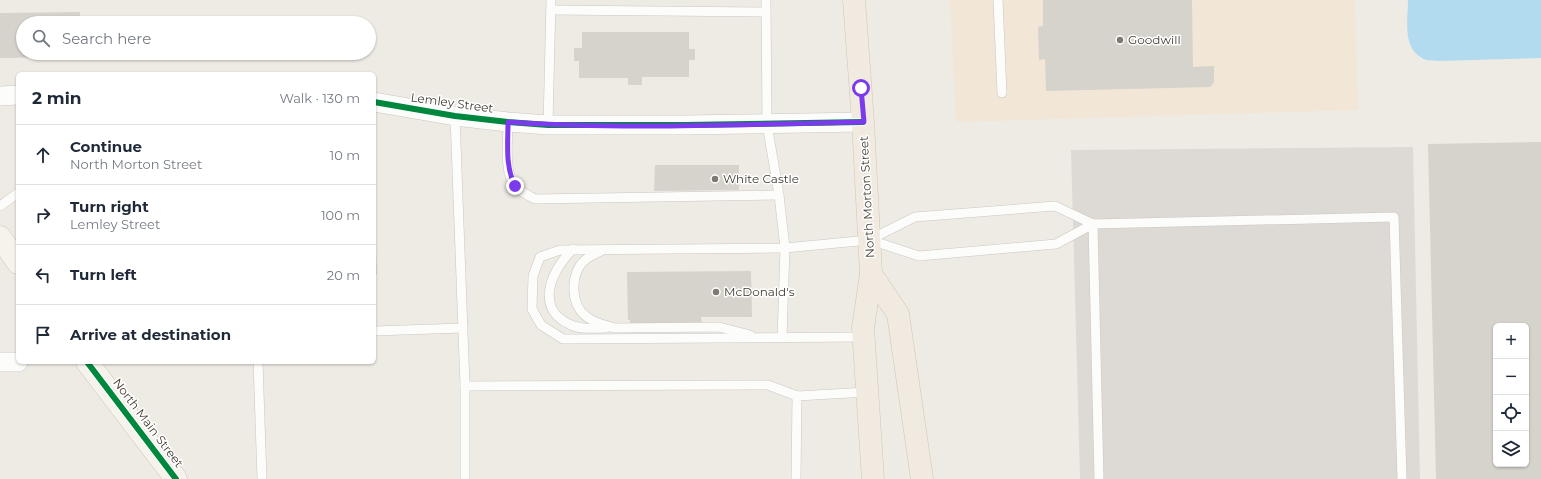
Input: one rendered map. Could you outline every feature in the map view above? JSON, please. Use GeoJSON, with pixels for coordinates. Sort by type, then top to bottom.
{"type":"FeatureCollection","features":[{"type":"Feature","properties":{"kind":"main road","name":"North Morton Street"},"geometry":{"type":"LineString","coordinates":[[854,0],[864,122],[871,274],[863,337],[873,479]]}},
{"type":"Feature","properties":{"kind":"main road","name":"North Morton Street"},"geometry":{"type":"LineString","coordinates":[[871,274],[898,314],[922,479]]}},
{"type":"Feature","properties":{"kind":"street"},"geometry":{"type":"LineString","coordinates":[[0,96],[16,96]]}},
{"type":"Feature","properties":{"kind":"street","name":"Lemley Street"},"geometry":{"type":"LineString","coordinates":[[376,102],[455,116],[508,122],[548,124],[767,124],[864,122]]}},
{"type":"Feature","properties":{"kind":"street"},"geometry":{"type":"LineString","coordinates":[[0,237],[16,260]]}},
{"type":"Feature","properties":{"kind":"street"},"geometry":{"type":"LineString","coordinates":[[0,362],[16,362]]}},
{"type":"Feature","properties":{"kind":"street","name":"North Main Street"},"geometry":{"type":"LineString","coordinates":[[89,364],[176,479]]}},
{"type":"Feature","properties":{"kind":"lane"},"geometry":{"type":"LineString","coordinates":[[548,124],[551,0]]}},
{"type":"Feature","properties":{"kind":"lane"},"geometry":{"type":"LineString","coordinates":[[766,0],[767,124],[779,195],[785,248],[782,338]]}},
{"type":"Feature","properties":{"kind":"lane"},"geometry":{"type":"LineString","coordinates":[[998,0],[1002,93]]}},
{"type":"Feature","properties":{"kind":"lane"},"geometry":{"type":"LineString","coordinates":[[551,10],[766,12]]}},
{"type":"Feature","properties":{"kind":"lane"},"geometry":{"type":"LineString","coordinates":[[455,116],[465,386],[465,479]]}},
{"type":"Feature","properties":{"kind":"lane"},"geometry":{"type":"LineString","coordinates":[[508,122],[508,165],[511,178],[515,186],[535,199],[779,195]]}},
{"type":"Feature","properties":{"kind":"lane"},"geometry":{"type":"LineString","coordinates":[[0,206],[16,194]]}},
{"type":"Feature","properties":{"kind":"lane"},"geometry":{"type":"LineString","coordinates":[[863,337],[564,339],[541,325],[532,309],[533,276],[540,257],[560,250],[785,248],[869,240],[914,217],[1055,206],[1093,224],[1394,217],[1402,479]]}},
{"type":"Feature","properties":{"kind":"lane"},"geometry":{"type":"LineString","coordinates":[[869,240],[919,256],[1056,244],[1093,224]]}},
{"type":"Feature","properties":{"kind":"lane"},"geometry":{"type":"LineString","coordinates":[[1093,224],[1098,479]]}},
{"type":"Feature","properties":{"kind":"lane"},"geometry":{"type":"LineString","coordinates":[[604,249],[585,259],[578,268],[574,281],[574,293],[579,306],[586,316],[614,328]]}},
{"type":"Feature","properties":{"kind":"lane"},"geometry":{"type":"LineString","coordinates":[[573,250],[564,258],[554,272],[550,288],[550,301],[553,311],[560,319],[570,325],[582,328],[719,327],[764,338]]}},
{"type":"Feature","properties":{"kind":"lane"},"geometry":{"type":"LineString","coordinates":[[376,331],[463,328]]}},
{"type":"Feature","properties":{"kind":"lane"},"geometry":{"type":"LineString","coordinates":[[258,364],[262,479]]}},
{"type":"Feature","properties":{"kind":"lane"},"geometry":{"type":"LineString","coordinates":[[465,386],[768,385],[797,396],[867,392]]}},
{"type":"Feature","properties":{"kind":"lane"},"geometry":{"type":"LineString","coordinates":[[796,479],[797,396]]}},
{"type":"Feature","properties":{"kind":"shaded area"},"geometry":{"type":"Polygon","coordinates":[[[950,0],[1355,0],[1358,110],[956,122],[950,0]]]}},
{"type":"Feature","properties":{"kind":"shaded area"},"geometry":{"type":"Polygon","coordinates":[[[1413,147],[1420,479],[1080,479],[1071,150],[1413,147]]]}},
{"type":"Feature","properties":{"kind":"water"},"geometry":{"type":"Polygon","coordinates":[[[1408,0],[1541,0],[1541,58],[1437,61],[1424,59],[1411,47],[1409,40],[1407,24],[1408,0]]]}},
{"type":"Feature","properties":{"kind":"building"},"geometry":{"type":"Polygon","coordinates":[[[1043,0],[1192,0],[1193,67],[1214,66],[1214,82],[1210,87],[1046,91],[1045,59],[1039,60],[1038,27],[1043,26],[1043,0]]]}},
{"type":"Feature","properties":{"kind":"building"},"geometry":{"type":"Polygon","coordinates":[[[80,12],[80,16],[16,16],[16,58],[0,58],[0,13],[80,12]]]}},
{"type":"Feature","properties":{"kind":"building"},"geometry":{"type":"Polygon","coordinates":[[[582,32],[689,32],[689,49],[695,49],[695,60],[689,60],[689,77],[642,77],[642,85],[628,85],[628,78],[579,78],[579,61],[574,61],[574,48],[582,48],[582,32]]]}},
{"type":"Feature","properties":{"kind":"building"},"geometry":{"type":"Polygon","coordinates":[[[1541,142],[1541,479],[1436,479],[1428,144],[1541,142]]]}},
{"type":"Feature","properties":{"kind":"building"},"geometry":{"type":"Polygon","coordinates":[[[655,165],[739,165],[739,190],[654,191],[655,165]]]}},
{"type":"Feature","properties":{"kind":"building"},"geometry":{"type":"Polygon","coordinates":[[[376,250],[377,274],[376,274],[376,250]]]}},
{"type":"Feature","properties":{"kind":"building"},"geometry":{"type":"Polygon","coordinates":[[[751,271],[752,317],[701,317],[702,323],[630,324],[630,320],[628,320],[627,272],[751,271]]]}},
{"type":"Feature","properties":{"kind":"cycle path"},"geometry":{"type":"LineString","coordinates":[[376,102],[455,116],[548,125],[685,125],[863,122]]}},
{"type":"Feature","properties":{"kind":"cycle path"},"geometry":{"type":"LineString","coordinates":[[89,364],[176,479]]}},
{"type":"Feature","properties":{"kind":"place","name":"Goodwill"},"geometry":{"type":"Point","coordinates":[1120,40]}},
{"type":"Feature","properties":{"kind":"place","name":"White Castle"},"geometry":{"type":"Point","coordinates":[715,179]}},
{"type":"Feature","properties":{"kind":"place","name":"McDonald's"},"geometry":{"type":"Point","coordinates":[716,292]}},
{"type":"Feature","properties":{"kind":"route"},"geometry":{"type":"LineString","coordinates":[[515,186],[511,178],[508,165],[508,122],[548,124],[685,125],[864,122],[861,88]]}}]}
